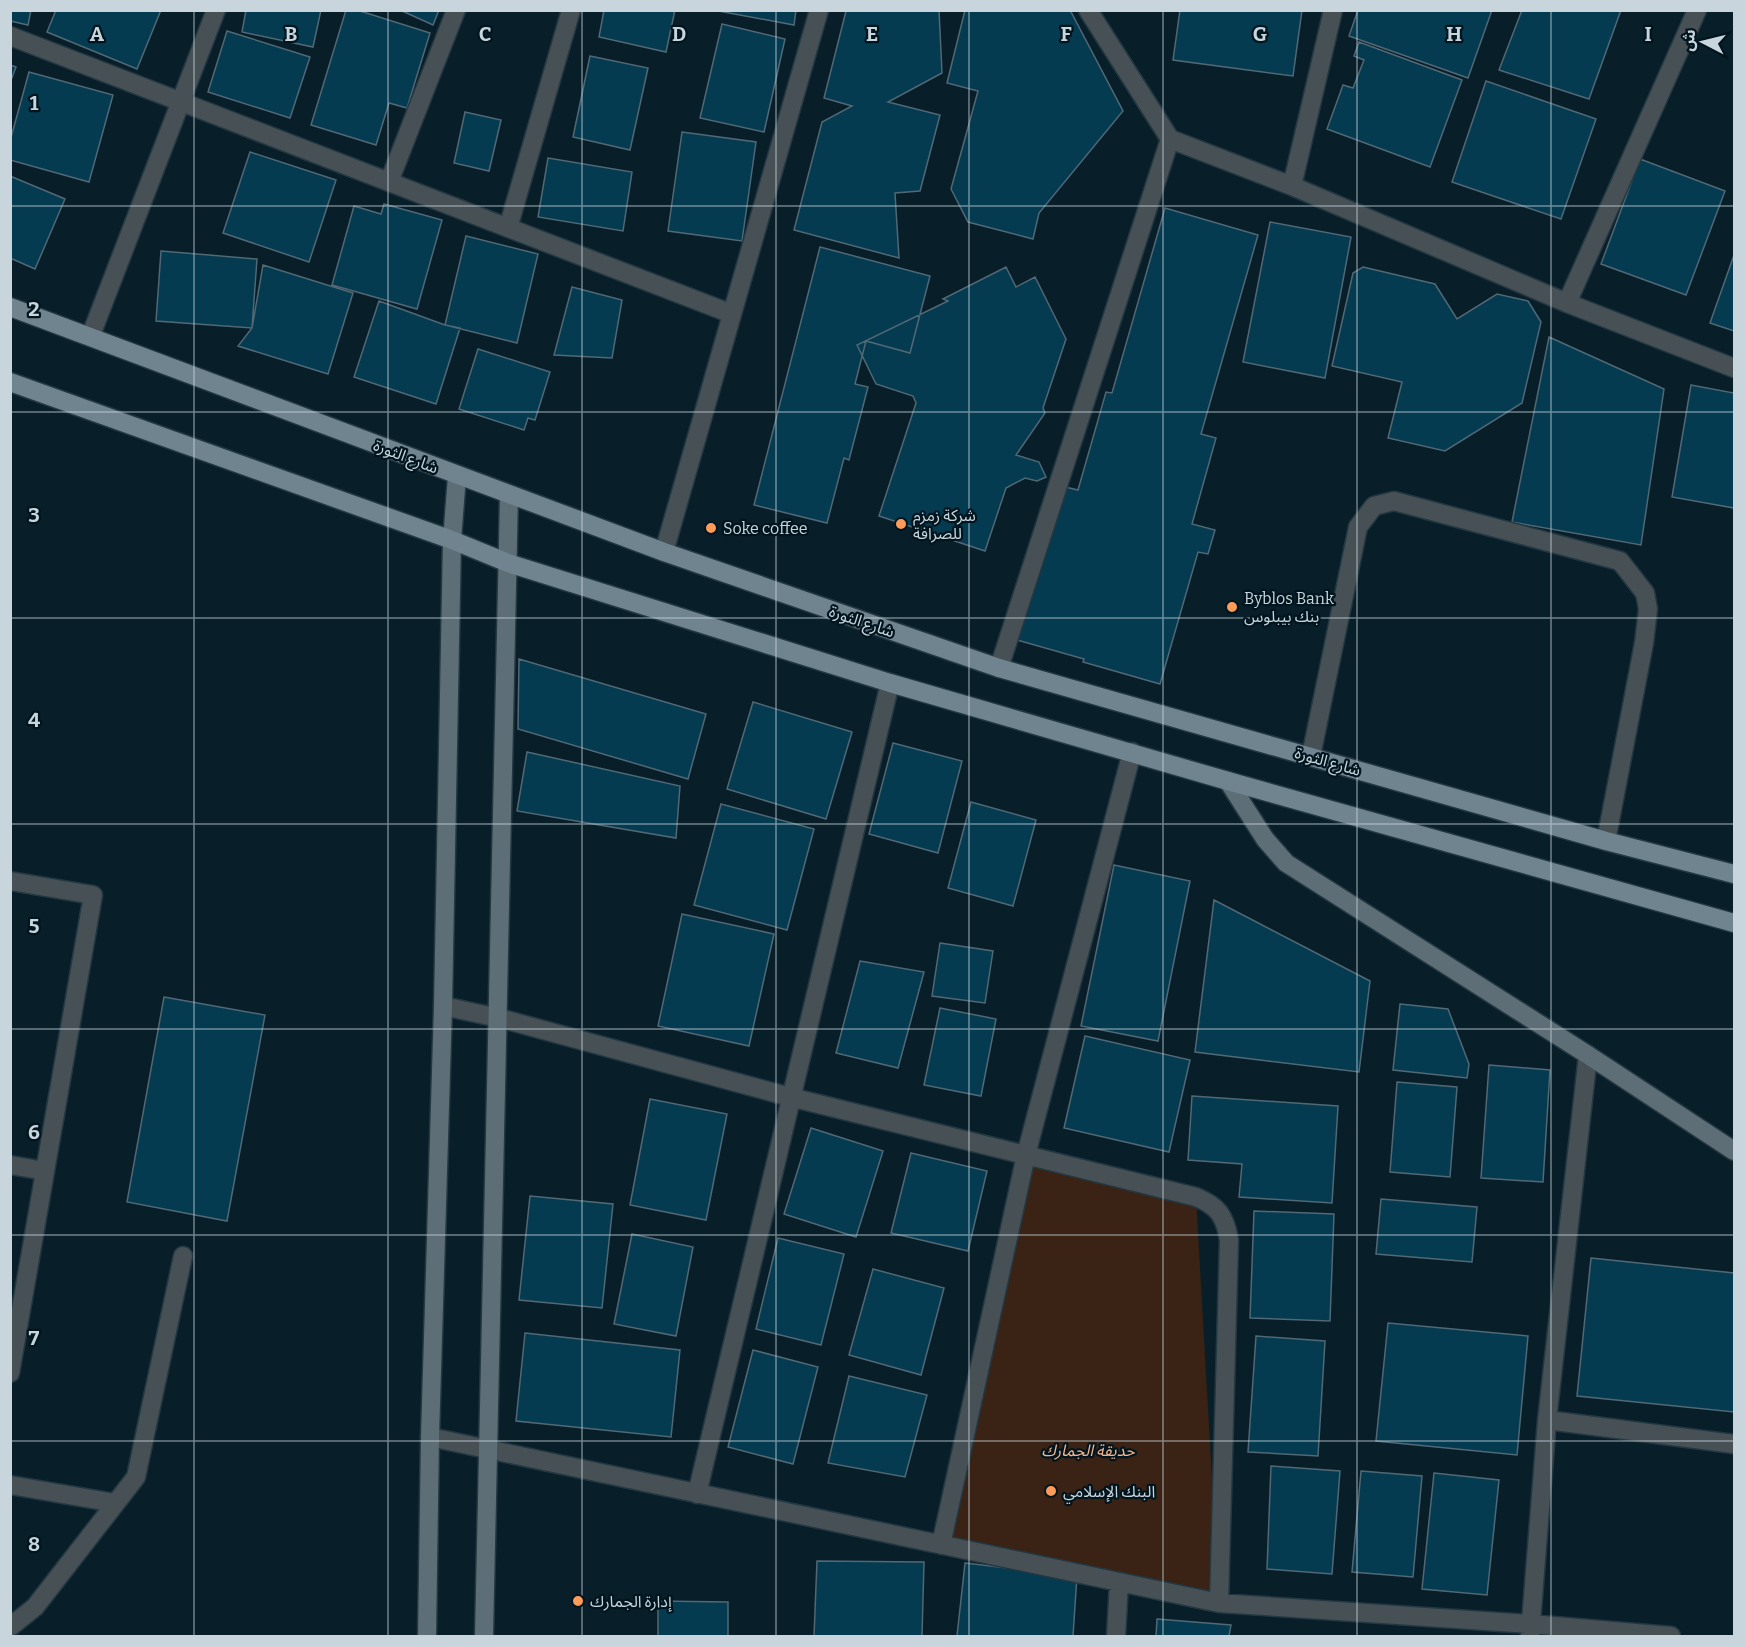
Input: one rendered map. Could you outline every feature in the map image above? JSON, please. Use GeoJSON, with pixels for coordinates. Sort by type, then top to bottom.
{"type":"FeatureCollection","features":[{"type":"Feature","properties":{"kind":"main road","name":"شارع الثورة"},"geometry":{"type":"LineString","coordinates":[[10,307],[90,335],[664,552],[999,668],[1606,841],[1734,874]]}},
{"type":"Feature","properties":{"kind":"main road"},"geometry":{"type":"LineString","coordinates":[[10,382],[452,540],[508,563],[890,683],[1228,781],[1734,923]]}},
{"type":"Feature","properties":{"kind":"street"},"geometry":{"type":"LineString","coordinates":[[90,335],[216,10]]}},
{"type":"Feature","properties":{"kind":"street"},"geometry":{"type":"LineString","coordinates":[[389,182],[456,10]]}},
{"type":"Feature","properties":{"kind":"street"},"geometry":{"type":"LineString","coordinates":[[508,228],[571,10]]}},
{"type":"Feature","properties":{"kind":"street"},"geometry":{"type":"LineString","coordinates":[[664,552],[819,10]]}},
{"type":"Feature","properties":{"kind":"street"},"geometry":{"type":"LineString","coordinates":[[1088,10],[1170,139],[1292,186],[1568,303],[1734,368]]}},
{"type":"Feature","properties":{"kind":"street"},"geometry":{"type":"LineString","coordinates":[[1292,186],[1333,10]]}},
{"type":"Feature","properties":{"kind":"street"},"geometry":{"type":"LineString","coordinates":[[1568,303],[1697,10]]}},
{"type":"Feature","properties":{"kind":"street"},"geometry":{"type":"LineString","coordinates":[[10,36],[732,314]]}},
{"type":"Feature","properties":{"kind":"street"},"geometry":{"type":"LineString","coordinates":[[999,668],[1170,139]]}},
{"type":"Feature","properties":{"kind":"street"},"geometry":{"type":"LineString","coordinates":[[427,1636],[452,540],[458,476]]}},
{"type":"Feature","properties":{"kind":"street"},"geometry":{"type":"LineString","coordinates":[[484,1636],[509,495]]}},
{"type":"Feature","properties":{"kind":"street"},"geometry":{"type":"LineString","coordinates":[[1311,756],[1358,526],[1374,506],[1394,501],[1620,561],[1645,593],[1648,609],[1644,642],[1606,841]]}},
{"type":"Feature","properties":{"kind":"street"},"geometry":{"type":"LineString","coordinates":[[697,1494],[890,683]]}},
{"type":"Feature","properties":{"kind":"street"},"geometry":{"type":"LineString","coordinates":[[941,1545],[1026,1155],[1132,752]]}},
{"type":"Feature","properties":{"kind":"street"},"geometry":{"type":"LineString","coordinates":[[1228,781],[1264,839],[1286,863],[1588,1055],[1734,1151]]}},
{"type":"Feature","properties":{"kind":"street"},"geometry":{"type":"LineString","coordinates":[[10,881],[93,895],[10,1373]]}},
{"type":"Feature","properties":{"kind":"street"},"geometry":{"type":"LineString","coordinates":[[443,1006],[499,1018],[790,1097],[1196,1197],[1208,1202],[1218,1211],[1226,1224],[1229,1240],[1219,1603]]}},
{"type":"Feature","properties":{"kind":"street"},"geometry":{"type":"LineString","coordinates":[[1530,1630],[1547,1420],[1588,1055]]}},
{"type":"Feature","properties":{"kind":"street"},"geometry":{"type":"LineString","coordinates":[[10,1165],[45,1171]]}},
{"type":"Feature","properties":{"kind":"street"},"geometry":{"type":"LineString","coordinates":[[10,1627],[35,1607],[136,1477],[183,1256]]}},
{"type":"Feature","properties":{"kind":"street"},"geometry":{"type":"LineString","coordinates":[[1547,1420],[1734,1444]]}},
{"type":"Feature","properties":{"kind":"street"},"geometry":{"type":"LineString","coordinates":[[430,1437],[1219,1603],[1530,1630],[1671,1636]]}},
{"type":"Feature","properties":{"kind":"street"},"geometry":{"type":"LineString","coordinates":[[10,1485],[115,1503]]}},
{"type":"Feature","properties":{"kind":"street"},"geometry":{"type":"LineString","coordinates":[[1116,1636],[1119,1582]]}},
{"type":"Feature","properties":{"kind":"green space","name":"حديقة الجمارك"},"geometry":{"type":"Polygon","coordinates":[[[1026,1155],[1196,1197],[1219,1603],[941,1545],[1026,1155]]]}},
{"type":"Feature","properties":{"kind":"building"},"geometry":{"type":"Polygon","coordinates":[[[10,10],[31,10],[28,25],[10,21],[10,10]]]}},
{"type":"Feature","properties":{"kind":"building"},"geometry":{"type":"Polygon","coordinates":[[[56,10],[161,10],[137,69],[47,32],[56,10]]]}},
{"type":"Feature","properties":{"kind":"building"},"geometry":{"type":"Polygon","coordinates":[[[246,10],[321,10],[313,47],[242,32],[246,10]]]}},
{"type":"Feature","properties":{"kind":"building"},"geometry":{"type":"Polygon","coordinates":[[[346,10],[357,10],[430,33],[407,108],[389,103],[376,145],[311,125],[346,10]]]}},
{"type":"Feature","properties":{"kind":"building"},"geometry":{"type":"Polygon","coordinates":[[[400,10],[439,10],[433,25],[400,10]]]}},
{"type":"Feature","properties":{"kind":"building"},"geometry":{"type":"Polygon","coordinates":[[[604,10],[675,10],[666,52],[599,37],[604,10]]]}},
{"type":"Feature","properties":{"kind":"building"},"geometry":{"type":"Polygon","coordinates":[[[713,10],[796,10],[794,25],[713,10]]]}},
{"type":"Feature","properties":{"kind":"building"},"geometry":{"type":"Polygon","coordinates":[[[939,10],[942,73],[888,102],[940,115],[920,191],[895,193],[899,258],[794,230],[822,122],[852,106],[824,98],[846,11],[939,10]]]}},
{"type":"Feature","properties":{"kind":"building"},"geometry":{"type":"Polygon","coordinates":[[[965,10],[1070,10],[1123,111],[1039,213],[1033,239],[968,222],[951,189],[978,91],[947,83],[965,10]]]}},
{"type":"Feature","properties":{"kind":"building"},"geometry":{"type":"Polygon","coordinates":[[[1180,10],[1302,10],[1293,76],[1173,60],[1180,10]]]}},
{"type":"Feature","properties":{"kind":"building"},"geometry":{"type":"Polygon","coordinates":[[[1358,10],[1492,10],[1468,78],[1349,36],[1358,10]]]}},
{"type":"Feature","properties":{"kind":"building"},"geometry":{"type":"Polygon","coordinates":[[[1522,10],[1621,10],[1589,99],[1499,70],[1522,10]]]}},
{"type":"Feature","properties":{"kind":"building"},"geometry":{"type":"Polygon","coordinates":[[[722,24],[785,39],[764,132],[700,118],[722,24]]]}},
{"type":"Feature","properties":{"kind":"building"},"geometry":{"type":"Polygon","coordinates":[[[227,31],[310,57],[290,118],[208,92],[227,31]]]}},
{"type":"Feature","properties":{"kind":"building"},"geometry":{"type":"Polygon","coordinates":[[[1359,42],[1462,80],[1430,167],[1327,129],[1343,85],[1353,88],[1364,60],[1354,56],[1359,42]]]}},
{"type":"Feature","properties":{"kind":"building"},"geometry":{"type":"Polygon","coordinates":[[[590,56],[648,68],[630,150],[573,137],[590,56]]]}},
{"type":"Feature","properties":{"kind":"building"},"geometry":{"type":"Polygon","coordinates":[[[10,65],[16,67],[10,83],[10,65]]]}},
{"type":"Feature","properties":{"kind":"building"},"geometry":{"type":"Polygon","coordinates":[[[29,72],[113,95],[89,182],[10,160],[10,141],[29,72]]]}},
{"type":"Feature","properties":{"kind":"building"},"geometry":{"type":"Polygon","coordinates":[[[1486,81],[1596,119],[1561,219],[1452,182],[1486,81]]]}},
{"type":"Feature","properties":{"kind":"building"},"geometry":{"type":"Polygon","coordinates":[[[465,112],[501,120],[489,171],[454,163],[465,112]]]}},
{"type":"Feature","properties":{"kind":"building"},"geometry":{"type":"Polygon","coordinates":[[[682,132],[756,142],[742,241],[668,231],[682,132]]]}},
{"type":"Feature","properties":{"kind":"building"},"geometry":{"type":"Polygon","coordinates":[[[250,152],[336,180],[309,262],[223,233],[250,152]]]}},
{"type":"Feature","properties":{"kind":"building"},"geometry":{"type":"Polygon","coordinates":[[[548,158],[632,172],[623,231],[538,217],[548,158]]]}},
{"type":"Feature","properties":{"kind":"building"},"geometry":{"type":"Polygon","coordinates":[[[1640,159],[1725,191],[1686,295],[1601,264],[1640,159]]]}},
{"type":"Feature","properties":{"kind":"building"},"geometry":{"type":"Polygon","coordinates":[[[10,176],[65,199],[35,269],[10,258],[10,176]]]}},
{"type":"Feature","properties":{"kind":"building"},"geometry":{"type":"Polygon","coordinates":[[[384,204],[442,220],[417,309],[332,285],[354,206],[381,214],[384,204]]]}},
{"type":"Feature","properties":{"kind":"building"},"geometry":{"type":"Polygon","coordinates":[[[1165,208],[1258,235],[1201,434],[1216,438],[1192,524],[1215,530],[1208,554],[1198,552],[1160,684],[1017,640],[1061,486],[1078,490],[1106,392],[1112,393],[1165,208]]]}},
{"type":"Feature","properties":{"kind":"building"},"geometry":{"type":"Polygon","coordinates":[[[1270,222],[1351,237],[1325,378],[1243,362],[1270,222]]]}},
{"type":"Feature","properties":{"kind":"building"},"geometry":{"type":"Polygon","coordinates":[[[466,236],[538,254],[517,343],[445,325],[466,236]]]}},
{"type":"Feature","properties":{"kind":"building"},"geometry":{"type":"Polygon","coordinates":[[[820,247],[930,276],[910,353],[866,341],[855,384],[868,387],[849,460],[844,458],[827,523],[754,505],[820,247]]]}},
{"type":"Feature","properties":{"kind":"building"},"geometry":{"type":"Polygon","coordinates":[[[161,251],[257,259],[252,328],[156,321],[161,251]]]}},
{"type":"Feature","properties":{"kind":"building"},"geometry":{"type":"Polygon","coordinates":[[[1734,255],[1734,331],[1710,323],[1734,255]]]}},
{"type":"Feature","properties":{"kind":"building"},"geometry":{"type":"Polygon","coordinates":[[[263,265],[353,293],[328,374],[238,346],[252,328],[263,265]]]}},
{"type":"Feature","properties":{"kind":"building"},"geometry":{"type":"Polygon","coordinates":[[[1006,267],[1016,287],[1035,277],[1066,339],[1043,408],[1045,413],[1016,455],[1039,462],[1046,477],[1037,481],[1025,478],[1006,488],[985,551],[879,516],[916,403],[913,396],[876,384],[857,345],[948,301],[943,299],[1006,267]]]}},
{"type":"Feature","properties":{"kind":"building"},"geometry":{"type":"Polygon","coordinates":[[[1363,267],[1435,284],[1457,319],[1497,294],[1528,301],[1541,322],[1522,403],[1445,451],[1388,438],[1402,382],[1332,366],[1353,273],[1363,267]]]}},
{"type":"Feature","properties":{"kind":"building"},"geometry":{"type":"Polygon","coordinates":[[[572,287],[622,300],[612,358],[554,355],[572,287]]]}},
{"type":"Feature","properties":{"kind":"building"},"geometry":{"type":"Polygon","coordinates":[[[379,301],[445,325],[460,328],[436,404],[354,377],[379,301]]]}},
{"type":"Feature","properties":{"kind":"building"},"geometry":{"type":"Polygon","coordinates":[[[1549,337],[1664,389],[1641,545],[1512,522],[1549,337]]]}},
{"type":"Feature","properties":{"kind":"building"},"geometry":{"type":"Polygon","coordinates":[[[478,349],[550,372],[535,420],[528,418],[524,430],[459,409],[478,349]]]}},
{"type":"Feature","properties":{"kind":"building"},"geometry":{"type":"Polygon","coordinates":[[[1691,385],[1734,393],[1734,508],[1672,497],[1691,385]]]}},
{"type":"Feature","properties":{"kind":"building"},"geometry":{"type":"Polygon","coordinates":[[[519,659],[706,714],[688,779],[518,729],[519,659]]]}},
{"type":"Feature","properties":{"kind":"building"},"geometry":{"type":"Polygon","coordinates":[[[753,702],[852,732],[826,819],[727,789],[753,702]]]}},
{"type":"Feature","properties":{"kind":"building"},"geometry":{"type":"Polygon","coordinates":[[[893,743],[962,761],[938,853],[869,834],[893,743]]]}},
{"type":"Feature","properties":{"kind":"building"},"geometry":{"type":"Polygon","coordinates":[[[527,752],[680,786],[676,838],[517,811],[527,752]]]}},
{"type":"Feature","properties":{"kind":"building"},"geometry":{"type":"Polygon","coordinates":[[[971,802],[1036,820],[1013,906],[948,888],[971,802]]]}},
{"type":"Feature","properties":{"kind":"building"},"geometry":{"type":"Polygon","coordinates":[[[721,804],[814,829],[787,930],[694,905],[721,804]]]}},
{"type":"Feature","properties":{"kind":"building"},"geometry":{"type":"Polygon","coordinates":[[[1114,865],[1190,881],[1158,1041],[1081,1026],[1114,865]]]}},
{"type":"Feature","properties":{"kind":"building"},"geometry":{"type":"Polygon","coordinates":[[[1214,900],[1370,981],[1359,1072],[1195,1052],[1214,900]]]}},
{"type":"Feature","properties":{"kind":"building"},"geometry":{"type":"Polygon","coordinates":[[[682,914],[774,934],[749,1046],[658,1026],[682,914]]]}},
{"type":"Feature","properties":{"kind":"building"},"geometry":{"type":"Polygon","coordinates":[[[940,943],[993,951],[985,1003],[932,996],[940,943]]]}},
{"type":"Feature","properties":{"kind":"building"},"geometry":{"type":"Polygon","coordinates":[[[860,961],[924,972],[898,1068],[836,1053],[860,961]]]}},
{"type":"Feature","properties":{"kind":"building"},"geometry":{"type":"Polygon","coordinates":[[[164,997],[265,1015],[227,1221],[127,1202],[164,997]]]}},
{"type":"Feature","properties":{"kind":"building"},"geometry":{"type":"Polygon","coordinates":[[[1400,1004],[1448,1009],[1469,1064],[1467,1078],[1393,1070],[1400,1004]]]}},
{"type":"Feature","properties":{"kind":"building"},"geometry":{"type":"Polygon","coordinates":[[[940,1008],[996,1019],[981,1096],[924,1085],[940,1008]]]}},
{"type":"Feature","properties":{"kind":"building"},"geometry":{"type":"Polygon","coordinates":[[[1085,1036],[1190,1060],[1169,1152],[1064,1128],[1085,1036]]]}},
{"type":"Feature","properties":{"kind":"building"},"geometry":{"type":"Polygon","coordinates":[[[1489,1065],[1550,1070],[1543,1182],[1481,1178],[1489,1065]]]}},
{"type":"Feature","properties":{"kind":"building"},"geometry":{"type":"Polygon","coordinates":[[[1397,1082],[1457,1087],[1450,1177],[1390,1172],[1397,1082]]]}},
{"type":"Feature","properties":{"kind":"building"},"geometry":{"type":"Polygon","coordinates":[[[1192,1096],[1338,1106],[1332,1203],[1239,1197],[1242,1164],[1188,1160],[1192,1096]]]}},
{"type":"Feature","properties":{"kind":"building"},"geometry":{"type":"Polygon","coordinates":[[[650,1099],[727,1114],[706,1220],[630,1205],[650,1099]]]}},
{"type":"Feature","properties":{"kind":"building"},"geometry":{"type":"Polygon","coordinates":[[[811,1128],[883,1151],[856,1237],[784,1214],[811,1128]]]}},
{"type":"Feature","properties":{"kind":"building"},"geometry":{"type":"Polygon","coordinates":[[[911,1153],[987,1171],[968,1251],[891,1233],[911,1153]]]}},
{"type":"Feature","properties":{"kind":"building"},"geometry":{"type":"Polygon","coordinates":[[[530,1196],[613,1204],[602,1308],[519,1300],[530,1196]]]}},
{"type":"Feature","properties":{"kind":"building"},"geometry":{"type":"Polygon","coordinates":[[[1381,1199],[1477,1207],[1472,1262],[1376,1254],[1381,1199]]]}},
{"type":"Feature","properties":{"kind":"building"},"geometry":{"type":"Polygon","coordinates":[[[1254,1211],[1334,1214],[1330,1321],[1250,1318],[1254,1211]]]}},
{"type":"Feature","properties":{"kind":"building"},"geometry":{"type":"Polygon","coordinates":[[[632,1234],[693,1247],[676,1336],[614,1324],[632,1234]]]}},
{"type":"Feature","properties":{"kind":"building"},"geometry":{"type":"Polygon","coordinates":[[[778,1238],[844,1254],[821,1345],[756,1329],[778,1238]]]}},
{"type":"Feature","properties":{"kind":"building"},"geometry":{"type":"Polygon","coordinates":[[[1591,1258],[1734,1273],[1734,1412],[1577,1396],[1591,1258]]]}},
{"type":"Feature","properties":{"kind":"building"},"geometry":{"type":"Polygon","coordinates":[[[873,1269],[944,1288],[921,1375],[849,1355],[873,1269]]]}},
{"type":"Feature","properties":{"kind":"building"},"geometry":{"type":"Polygon","coordinates":[[[1388,1323],[1528,1336],[1517,1455],[1376,1441],[1388,1323]]]}},
{"type":"Feature","properties":{"kind":"building"},"geometry":{"type":"Polygon","coordinates":[[[525,1333],[680,1350],[671,1437],[516,1421],[525,1333]]]}},
{"type":"Feature","properties":{"kind":"building"},"geometry":{"type":"Polygon","coordinates":[[[1256,1336],[1325,1341],[1318,1456],[1248,1452],[1256,1336]]]}},
{"type":"Feature","properties":{"kind":"building"},"geometry":{"type":"Polygon","coordinates":[[[753,1350],[818,1367],[793,1464],[728,1447],[753,1350]]]}},
{"type":"Feature","properties":{"kind":"building"},"geometry":{"type":"Polygon","coordinates":[[[849,1376],[927,1395],[905,1477],[828,1463],[849,1376]]]}},
{"type":"Feature","properties":{"kind":"building"},"geometry":{"type":"Polygon","coordinates":[[[1271,1466],[1340,1471],[1332,1574],[1267,1569],[1271,1466]]]}},
{"type":"Feature","properties":{"kind":"building"},"geometry":{"type":"Polygon","coordinates":[[[1361,1471],[1422,1476],[1413,1577],[1352,1572],[1361,1471]]]}},
{"type":"Feature","properties":{"kind":"building"},"geometry":{"type":"Polygon","coordinates":[[[1434,1473],[1499,1480],[1487,1595],[1422,1589],[1434,1473]]]}},
{"type":"Feature","properties":{"kind":"building"},"geometry":{"type":"Polygon","coordinates":[[[817,1561],[924,1562],[922,1636],[814,1636],[817,1561]]]}},
{"type":"Feature","properties":{"kind":"building"},"geometry":{"type":"Polygon","coordinates":[[[965,1563],[1077,1576],[1073,1636],[957,1636],[965,1563]]]}},
{"type":"Feature","properties":{"kind":"building"},"geometry":{"type":"Polygon","coordinates":[[[658,1601],[728,1602],[728,1636],[658,1636],[658,1601]]]}},
{"type":"Feature","properties":{"kind":"building"},"geometry":{"type":"Polygon","coordinates":[[[1157,1619],[1231,1625],[1229,1636],[1156,1636],[1157,1619]]]}},
{"type":"Feature","properties":{"kind":"place","name":"شركة زمزم للصرافة"},"geometry":{"type":"Point","coordinates":[901,524]}},
{"type":"Feature","properties":{"kind":"place","name":"Soke coffee"},"geometry":{"type":"Point","coordinates":[711,528]}},
{"type":"Feature","properties":{"kind":"place","name":"Byblos Bank بنك بيبلوس"},"geometry":{"type":"Point","coordinates":[1232,607]}},
{"type":"Feature","properties":{"kind":"place","name":"البنك الإسلامي"},"geometry":{"type":"Point","coordinates":[1051,1491]}},
{"type":"Feature","properties":{"kind":"place","name":"إدارة الجمارك"},"geometry":{"type":"Point","coordinates":[578,1601]}}]}
